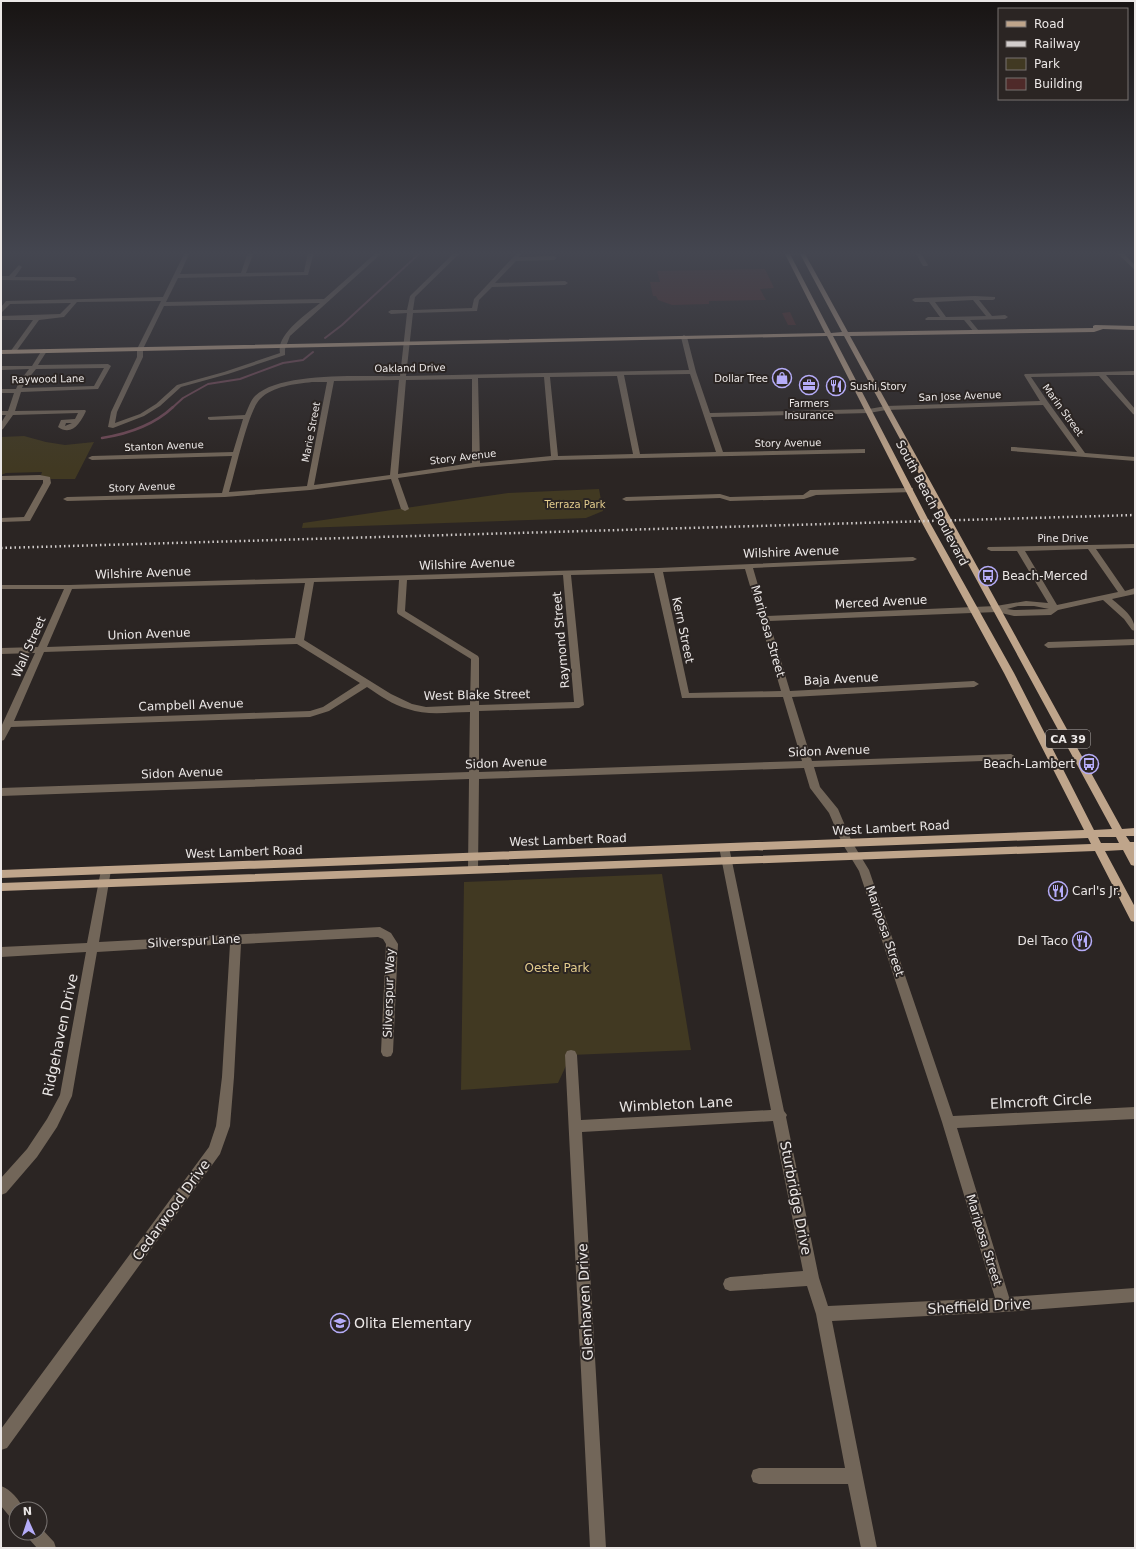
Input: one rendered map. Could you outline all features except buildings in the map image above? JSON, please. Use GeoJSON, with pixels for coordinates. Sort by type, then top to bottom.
{"type":"FeatureCollection","features":[{"type":"Feature","properties":{"kind":"main road","name":"CA 39"},"geometry":{"type":"LineString","coordinates":[[825,324],[830,334]]}},
{"type":"Feature","properties":{"kind":"main road","name":"CA 39"},"geometry":{"type":"LineString","coordinates":[[841,324],[846,334]]}},
{"type":"Feature","properties":{"kind":"main road"},"geometry":{"type":"LineString","coordinates":[[1,352],[830,334],[954,334],[976,331],[1028,330],[1035,332],[1094,330],[1101,328],[1134,328]]}},
{"type":"Feature","properties":{"kind":"main road","name":"South Beach Boulevard"},"geometry":{"type":"LineString","coordinates":[[830,334],[942,552],[975,610],[1135,918]]}},
{"type":"Feature","properties":{"kind":"main road","name":"South Beach Boulevard"},"geometry":{"type":"LineString","coordinates":[[846,334],[1118,832],[1131,846],[1135,862]]}},
{"type":"Feature","properties":{"kind":"main road","name":"West Lambert Road"},"geometry":{"type":"LineString","coordinates":[[1,874],[1135,832]]}},
{"type":"Feature","properties":{"kind":"main road"},"geometry":{"type":"LineString","coordinates":[[1,887],[1131,846]]}},
{"type":"Feature","properties":{"kind":"street"},"geometry":{"type":"LineString","coordinates":[[13,352],[33,324]]}},
{"type":"Feature","properties":{"kind":"street"},"geometry":{"type":"LineString","coordinates":[[152,324],[140,349],[140,357],[114,412],[111,427],[142,415],[158,405],[179,386],[226,373],[283,354],[283,346],[287,335],[299,324]]}},
{"type":"Feature","properties":{"kind":"street"},"geometry":{"type":"LineString","coordinates":[[405,509],[394,476],[408,324]]}},
{"type":"Feature","properties":{"kind":"street"},"geometry":{"type":"LineString","coordinates":[[971,324],[976,331]]}},
{"type":"Feature","properties":{"kind":"street"},"geometry":{"type":"LineString","coordinates":[[684,337],[693,372],[720,455]]}},
{"type":"Feature","properties":{"kind":"street"},"geometry":{"type":"LineString","coordinates":[[1,428],[11,412],[21,383],[34,367],[44,351]]}},
{"type":"Feature","properties":{"kind":"street","name":"Raywood Lane"},"geometry":{"type":"LineString","coordinates":[[1,390],[96,388],[108,366],[34,367]]}},
{"type":"Feature","properties":{"kind":"street"},"geometry":{"type":"LineString","coordinates":[[1,368],[34,367]]}},
{"type":"Feature","properties":{"kind":"street","name":"Oakland Drive"},"geometry":{"type":"LineString","coordinates":[[225,495],[236,454],[255,400],[264,392],[297,382],[403,378],[693,372]]}},
{"type":"Feature","properties":{"kind":"street"},"geometry":{"type":"LineString","coordinates":[[1101,374],[1135,373]]}},
{"type":"Feature","properties":{"kind":"street"},"geometry":{"type":"LineString","coordinates":[[620,374],[637,457]]}},
{"type":"Feature","properties":{"kind":"street"},"geometry":{"type":"LineString","coordinates":[[1101,374],[1135,413]]}},
{"type":"Feature","properties":{"kind":"street","name":"Marin Street"},"geometry":{"type":"LineString","coordinates":[[1084,455],[1045,403],[1027,375],[1101,374]]}},
{"type":"Feature","properties":{"kind":"street"},"geometry":{"type":"LineString","coordinates":[[547,376],[555,458]]}},
{"type":"Feature","properties":{"kind":"street"},"geometry":{"type":"LineString","coordinates":[[475,377],[476,465]]}},
{"type":"Feature","properties":{"kind":"street","name":"Marie Street"},"geometry":{"type":"LineString","coordinates":[[310,488],[331,380]]}},
{"type":"Feature","properties":{"kind":"street","name":"San Jose Avenue"},"geometry":{"type":"LineString","coordinates":[[708,415],[869,411],[886,408],[1045,403]]}},
{"type":"Feature","properties":{"kind":"street"},"geometry":{"type":"LineString","coordinates":[[1,412],[83,411],[78,420]]}},
{"type":"Feature","properties":{"kind":"street"},"geometry":{"type":"LineString","coordinates":[[210,418],[248,417]]}},
{"type":"Feature","properties":{"kind":"street"},"geometry":{"type":"LineString","coordinates":[[1014,449],[1135,459]]}},
{"type":"Feature","properties":{"kind":"street","name":"Story Avenue"},"geometry":{"type":"LineString","coordinates":[[67,500],[225,495],[310,488],[476,465],[555,458],[862,452]]}},
{"type":"Feature","properties":{"kind":"street","name":"Stanton Avenue"},"geometry":{"type":"LineString","coordinates":[[92,458],[236,454]]}},
{"type":"Feature","properties":{"kind":"street"},"geometry":{"type":"LineString","coordinates":[[1,478],[40,477],[47,478],[47,483],[27,519],[1,520]]}},
{"type":"Feature","properties":{"kind":"street"},"geometry":{"type":"LineString","coordinates":[[626,499],[720,496],[730,498],[804,497],[816,493],[910,490]]}},
{"type":"Feature","properties":{"kind":"street","name":"Pine Drive"},"geometry":{"type":"LineString","coordinates":[[991,549],[1135,546]]}},
{"type":"Feature","properties":{"kind":"street"},"geometry":{"type":"LineString","coordinates":[[1019,548],[1055,608]]}},
{"type":"Feature","properties":{"kind":"street"},"geometry":{"type":"LineString","coordinates":[[1092,548],[1123,593]]}},
{"type":"Feature","properties":{"kind":"street","name":"Wilshire Avenue"},"geometry":{"type":"LineString","coordinates":[[1,587],[69,587],[403,578],[658,570],[912,559]]}},
{"type":"Feature","properties":{"kind":"street","name":"Mariposa Street"},"geometry":{"type":"LineString","coordinates":[[748,566],[766,619],[786,694],[816,788],[834,812],[848,843],[864,870],[948,1122],[1004,1305]]}},
{"type":"Feature","properties":{"kind":"street","name":"Kern Street"},"geometry":{"type":"LineString","coordinates":[[658,570],[685,696]]}},
{"type":"Feature","properties":{"kind":"street","name":"Raymond Street"},"geometry":{"type":"LineString","coordinates":[[568,572],[579,705]]}},
{"type":"Feature","properties":{"kind":"street"},"geometry":{"type":"LineString","coordinates":[[403,578],[401,612],[475,658],[473,869]]}},
{"type":"Feature","properties":{"kind":"street"},"geometry":{"type":"LineString","coordinates":[[299,641],[310,580]]}},
{"type":"Feature","properties":{"kind":"street","name":"Wall Street"},"geometry":{"type":"LineString","coordinates":[[1,738],[69,587]]}},
{"type":"Feature","properties":{"kind":"street","name":"Merced Avenue"},"geometry":{"type":"LineString","coordinates":[[766,619],[997,609],[1014,613],[1051,612],[1055,608],[1135,591]]}},
{"type":"Feature","properties":{"kind":"street"},"geometry":{"type":"LineString","coordinates":[[1106,598],[1127,617],[1135,628]]}},
{"type":"Feature","properties":{"kind":"street","name":"West Blake Street"},"geometry":{"type":"LineString","coordinates":[[299,641],[366,683],[410,707],[426,710],[579,705]]}},
{"type":"Feature","properties":{"kind":"street","name":"Union Avenue"},"geometry":{"type":"LineString","coordinates":[[1,651],[299,641]]}},
{"type":"Feature","properties":{"kind":"street"},"geometry":{"type":"LineString","coordinates":[[1048,645],[1135,642]]}},
{"type":"Feature","properties":{"kind":"street","name":"Campbell Avenue"},"geometry":{"type":"LineString","coordinates":[[8,724],[310,714],[326,709],[366,683]]}},
{"type":"Feature","properties":{"kind":"street","name":"Baja Avenue"},"geometry":{"type":"LineString","coordinates":[[685,696],[786,694],[974,684]]}},
{"type":"Feature","properties":{"kind":"street","name":"Sidon Avenue"},"geometry":{"type":"LineString","coordinates":[[1,792],[474,777],[1011,757]]}},
{"type":"Feature","properties":{"kind":"street","name":"Sturbridge Drive"},"geometry":{"type":"LineString","coordinates":[[724,847],[780,1115],[812,1278],[823,1314],[869,1548]]}},
{"type":"Feature","properties":{"kind":"street","name":"Ridgehaven Drive"},"geometry":{"type":"LineString","coordinates":[[1,1188],[32,1153],[52,1123],[66,1096],[106,870]]}},
{"type":"Feature","properties":{"kind":"street","name":"Silverspur Lane"},"geometry":{"type":"LineString","coordinates":[[1,952],[380,932],[387,936]]}},
{"type":"Feature","properties":{"kind":"street","name":"Silverspur Way"},"geometry":{"type":"LineString","coordinates":[[387,936],[392,944],[387,1052]]}},
{"type":"Feature","properties":{"kind":"street","name":"Cedarwood Drive"},"geometry":{"type":"LineString","coordinates":[[1,1442],[216,1150],[223,1126],[228,1077],[236,939]]}},
{"type":"Feature","properties":{"kind":"street","name":"Glenhaven Drive"},"geometry":{"type":"LineString","coordinates":[[571,1055],[598,1548]]}},
{"type":"Feature","properties":{"kind":"street","name":"Elmcroft Circle"},"geometry":{"type":"LineString","coordinates":[[948,1122],[1135,1113]]}},
{"type":"Feature","properties":{"kind":"street","name":"Wimbleton Lane"},"geometry":{"type":"LineString","coordinates":[[575,1126],[780,1115]]}},
{"type":"Feature","properties":{"kind":"street"},"geometry":{"type":"LineString","coordinates":[[730,1284],[812,1278]]}},
{"type":"Feature","properties":{"kind":"street","name":"Sheffield Drive"},"geometry":{"type":"LineString","coordinates":[[823,1314],[1004,1305],[1135,1295]]}},
{"type":"Feature","properties":{"kind":"street"},"geometry":{"type":"LineString","coordinates":[[759,1476],[856,1476]]}},
{"type":"Feature","properties":{"kind":"street"},"geometry":{"type":"LineString","coordinates":[[1,1494],[8,1502]]}},
{"type":"Feature","properties":{"kind":"green space"},"geometry":{"type":"Polygon","coordinates":[[[24,436],[65,445],[94,442],[75,479],[51,479],[41,475],[42,472],[6,473],[1,475],[1,437],[24,436]]]}},
{"type":"Feature","properties":{"kind":"green space","name":"Terraza Park"},"geometry":{"type":"Polygon","coordinates":[[[599,489],[603,511],[586,518],[302,528],[303,523],[508,493],[599,489]]]}},
{"type":"Feature","properties":{"kind":"green space","name":"Oeste Park"},"geometry":{"type":"Polygon","coordinates":[[[662,874],[691,1050],[571,1055],[558,1083],[461,1090],[464,882],[662,874]]]}},
{"type":"Feature","properties":{"kind":"waterway"},"geometry":{"type":"LineString","coordinates":[[325,338],[343,324]]}},
{"type":"Feature","properties":{"kind":"waterway"},"geometry":{"type":"LineString","coordinates":[[172,408],[183,398],[208,384],[240,379],[283,363],[303,360],[313,352]]}},
{"type":"Feature","properties":{"kind":"waterway"},"geometry":{"type":"LineString","coordinates":[[102,438],[140,428],[157,419],[173,407]]}},
{"type":"Feature","properties":{"kind":"railway"},"geometry":{"type":"LineString","coordinates":[[1,548],[1135,515]]}},
{"type":"Feature","properties":{"kind":"place","name":"Dollar Tree"},"geometry":{"type":"Point","coordinates":[782,378]}},
{"type":"Feature","properties":{"kind":"place","name":"Farmers Insurance"},"geometry":{"type":"Point","coordinates":[809,385]}},
{"type":"Feature","properties":{"kind":"place","name":"Sushi Story"},"geometry":{"type":"Point","coordinates":[836,386]}},
{"type":"Feature","properties":{"kind":"place","name":"Beach-Merced"},"geometry":{"type":"Point","coordinates":[988,576]}},
{"type":"Feature","properties":{"kind":"place","name":"Beach-Lambert"},"geometry":{"type":"Point","coordinates":[1089,764]}},
{"type":"Feature","properties":{"kind":"place","name":"Carl's Jr."},"geometry":{"type":"Point","coordinates":[1058,891]}},
{"type":"Feature","properties":{"kind":"place","name":"Del Taco"},"geometry":{"type":"Point","coordinates":[1082,941]}},
{"type":"Feature","properties":{"kind":"place","name":"Olita Elementary"},"geometry":{"type":"Point","coordinates":[340,1323]}}]}
